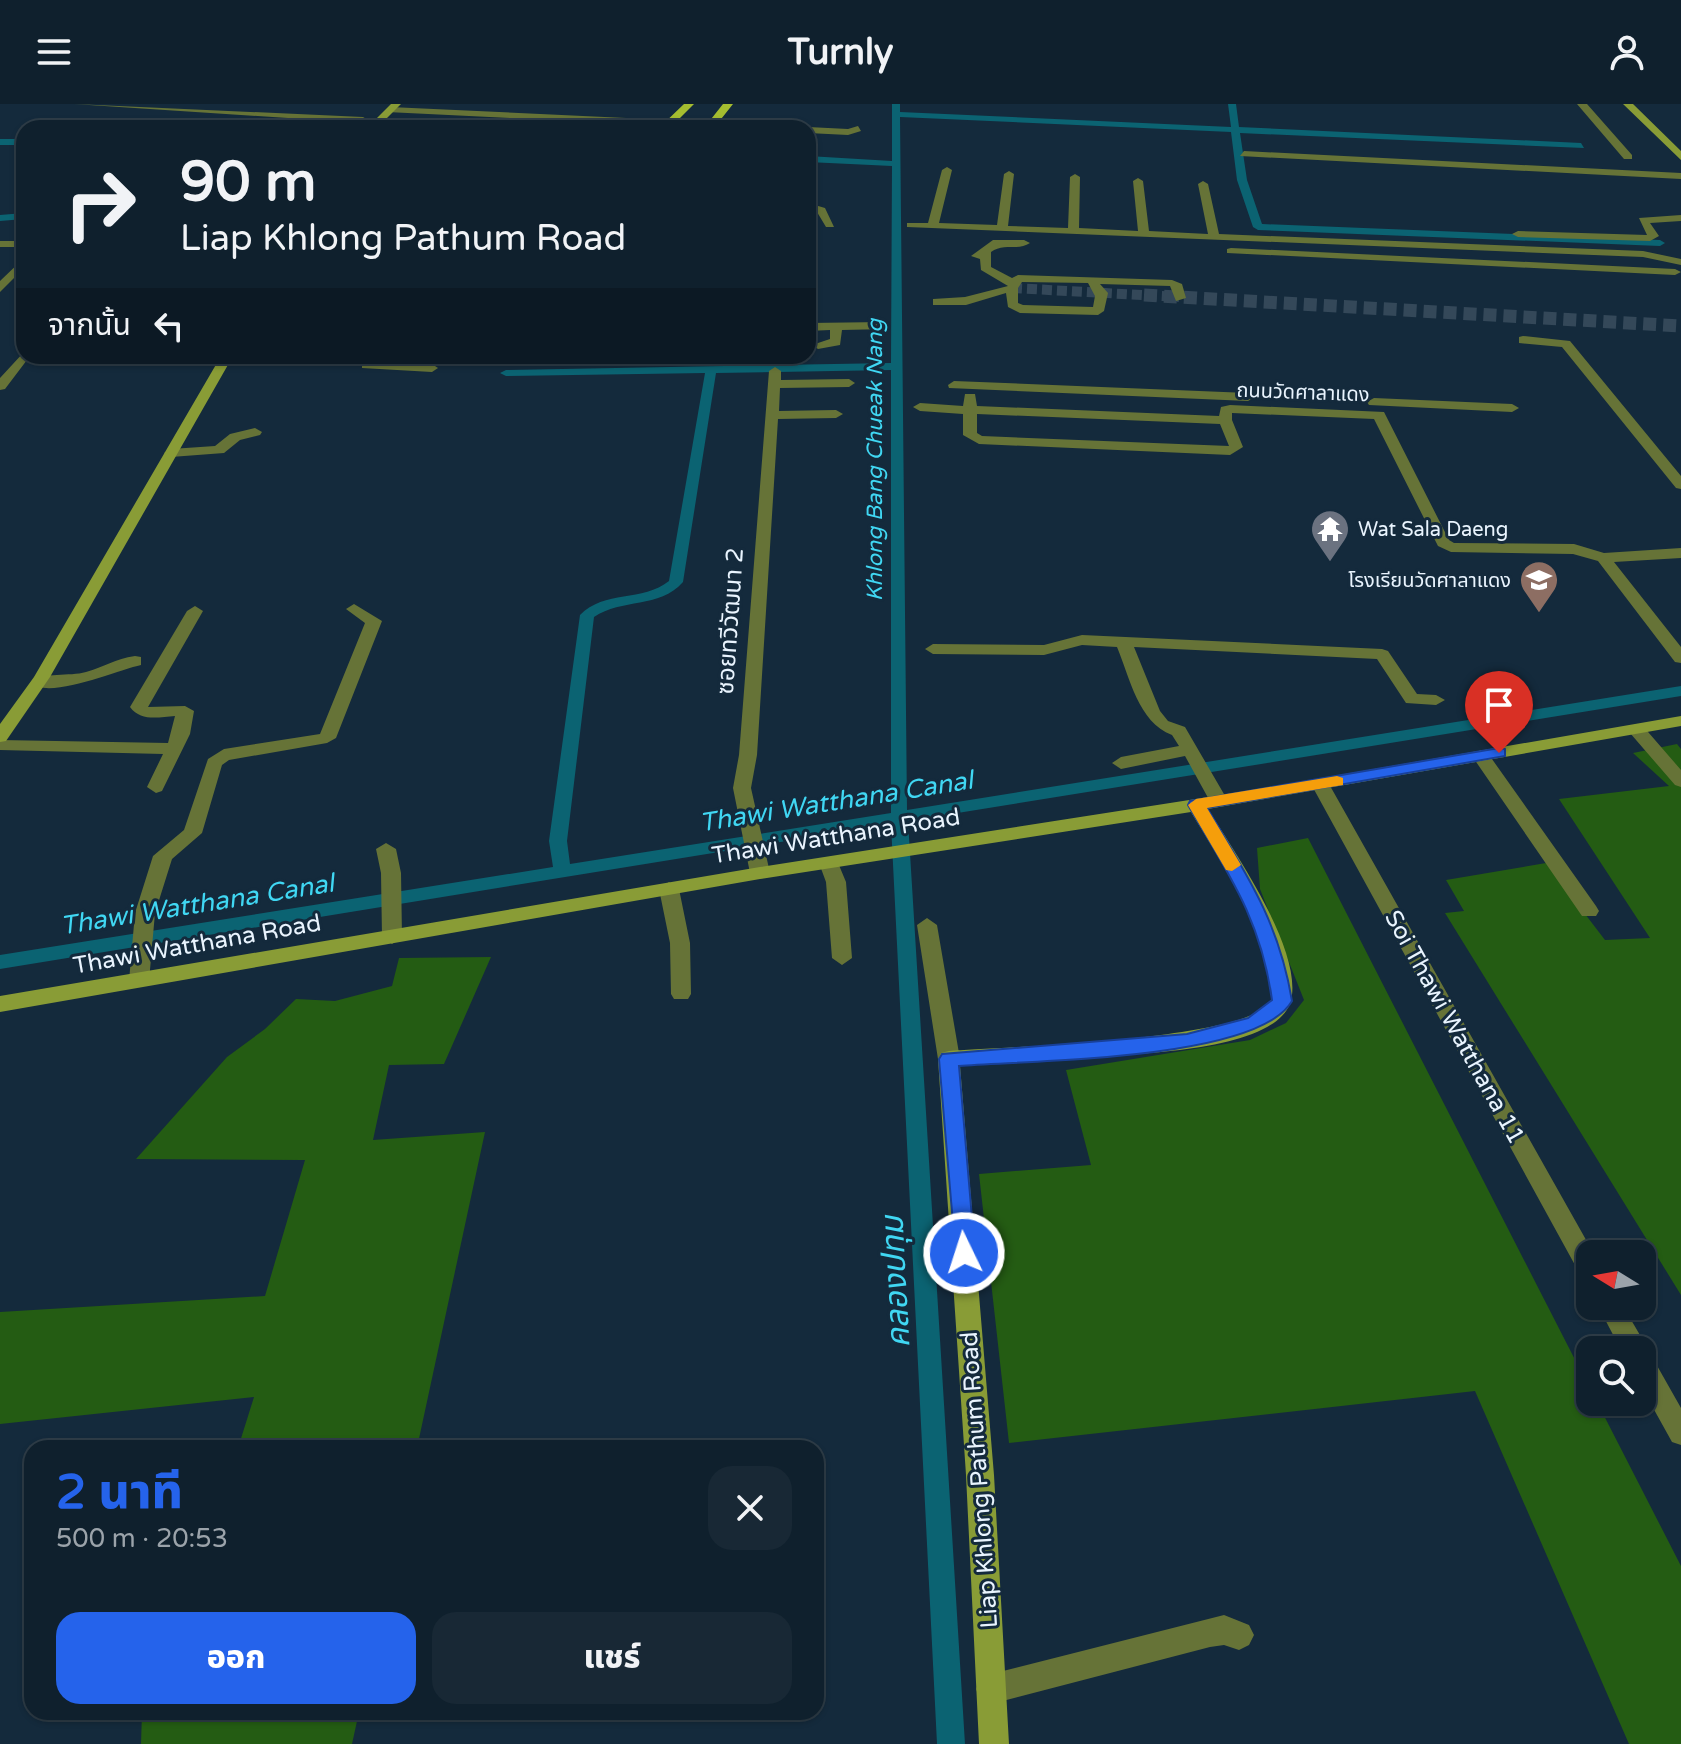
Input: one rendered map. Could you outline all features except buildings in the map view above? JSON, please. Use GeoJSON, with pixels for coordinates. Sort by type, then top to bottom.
{"type":"FeatureCollection","features":[{"type":"Feature","properties":{"kind":"main road"},"geometry":{"type":"LineString","coordinates":[[673,120],[689,104]]}},
{"type":"Feature","properties":{"kind":"main road"},"geometry":{"type":"LineString","coordinates":[[715,120],[728,104]]}},
{"type":"Feature","properties":{"kind":"street"},"geometry":{"type":"LineString","coordinates":[[79,104],[363,120],[371,114],[391,109],[570,120]]}},
{"type":"Feature","properties":{"kind":"street"},"geometry":{"type":"LineString","coordinates":[[1582,104],[1628,157]]}},
{"type":"Feature","properties":{"kind":"street"},"geometry":{"type":"LineString","coordinates":[[1628,104],[1681,157]]}},
{"type":"Feature","properties":{"kind":"street"},"geometry":{"type":"LineString","coordinates":[[816,130],[851,132],[858,129]]}},
{"type":"Feature","properties":{"kind":"street"},"geometry":{"type":"LineString","coordinates":[[1244,154],[1681,176]]}},
{"type":"Feature","properties":{"kind":"street"},"geometry":{"type":"LineString","coordinates":[[933,226],[947,170]]}},
{"type":"Feature","properties":{"kind":"street"},"geometry":{"type":"LineString","coordinates":[[1002,229],[1009,174]]}},
{"type":"Feature","properties":{"kind":"street"},"geometry":{"type":"LineString","coordinates":[[1073,231],[1075,177]]}},
{"type":"Feature","properties":{"kind":"street"},"geometry":{"type":"LineString","coordinates":[[1138,181],[1144,234]]}},
{"type":"Feature","properties":{"kind":"street"},"geometry":{"type":"LineString","coordinates":[[1203,184],[1214,237]]}},
{"type":"Feature","properties":{"kind":"street"},"geometry":{"type":"LineString","coordinates":[[816,208],[821,210],[830,225]]}},
{"type":"Feature","properties":{"kind":"street"},"geometry":{"type":"LineString","coordinates":[[1518,234],[1650,238],[1653,236],[1643,220],[1681,218]]}},
{"type":"Feature","properties":{"kind":"street"},"geometry":{"type":"LineString","coordinates":[[911,225],[1643,254],[1680,264]]}},
{"type":"Feature","properties":{"kind":"street"},"geometry":{"type":"LineString","coordinates":[[1013,285],[985,268],[982,255],[994,243],[1680,264]]}},
{"type":"Feature","properties":{"kind":"street"},"geometry":{"type":"LineString","coordinates":[[0,288],[16,270]]}},
{"type":"Feature","properties":{"kind":"street"},"geometry":{"type":"LineString","coordinates":[[937,302],[966,301],[1013,285],[1021,278],[1097,289],[1172,283],[1178,286],[1174,297],[1163,291],[1131,290]]}},
{"type":"Feature","properties":{"kind":"street"},"geometry":{"type":"LineString","coordinates":[[1013,285],[1013,306],[1028,310],[1098,311],[1097,289]]}},
{"type":"Feature","properties":{"kind":"street"},"geometry":{"type":"LineString","coordinates":[[818,345],[836,342],[836,326]]}},
{"type":"Feature","properties":{"kind":"street"},"geometry":{"type":"LineString","coordinates":[[816,327],[884,326]]}},
{"type":"Feature","properties":{"kind":"street"},"geometry":{"type":"LineString","coordinates":[[1523,340],[1566,344],[1681,485]]}},
{"type":"Feature","properties":{"kind":"street"},"geometry":{"type":"LineString","coordinates":[[0,386],[18,364]]}},
{"type":"Feature","properties":{"kind":"street"},"geometry":{"type":"LineString","coordinates":[[0,737],[39,683],[222,364]]}},
{"type":"Feature","properties":{"kind":"street"},"geometry":{"type":"LineString","coordinates":[[366,365],[432,368]]}},
{"type":"Feature","properties":{"kind":"street","name":"ซอยทวีวัฒนา 2"},"geometry":{"type":"LineString","coordinates":[[758,864],[742,788],[748,755],[775,378],[849,383]]}},
{"type":"Feature","properties":{"kind":"street"},"geometry":{"type":"LineString","coordinates":[[954,385],[1264,404]]}},
{"type":"Feature","properties":{"kind":"street"},"geometry":{"type":"LineString","coordinates":[[970,386],[970,410]]}},
{"type":"Feature","properties":{"kind":"street","name":"ถนนวัดศาลาแดง"},"geometry":{"type":"LineString","coordinates":[[970,410],[970,435],[979,440],[1230,451],[1236,444],[1225,420],[1226,410],[1264,404],[1377,408],[1443,543],[1461,549],[1574,549],[1603,558],[1681,553]]}},
{"type":"Feature","properties":{"kind":"street"},"geometry":{"type":"LineString","coordinates":[[920,407],[1225,420]]}},
{"type":"Feature","properties":{"kind":"street"},"geometry":{"type":"LineString","coordinates":[[1377,408],[1512,408]]}},
{"type":"Feature","properties":{"kind":"street"},"geometry":{"type":"LineString","coordinates":[[773,415],[836,414]]}},
{"type":"Feature","properties":{"kind":"street"},"geometry":{"type":"LineString","coordinates":[[171,453],[219,450],[235,437],[255,432]]}},
{"type":"Feature","properties":{"kind":"street"},"geometry":{"type":"LineString","coordinates":[[1603,558],[1681,658]]}},
{"type":"Feature","properties":{"kind":"street"},"geometry":{"type":"LineString","coordinates":[[139,981],[145,913],[163,856],[193,833],[218,757],[327,738],[374,621],[354,609]]}},
{"type":"Feature","properties":{"kind":"street"},"geometry":{"type":"LineString","coordinates":[[156,787],[181,734],[185,711],[143,712],[139,707],[195,611]]}},
{"type":"Feature","properties":{"kind":"street"},"geometry":{"type":"LineString","coordinates":[[933,649],[1044,650],[1082,640],[1382,654],[1412,699],[1436,700]]}},
{"type":"Feature","properties":{"kind":"street"},"geometry":{"type":"LineString","coordinates":[[927,925],[949,1059],[1187,1041],[1227,1034],[1272,1014],[1282,1001],[1283,991],[1275,955],[1189,751],[1179,731],[1162,725],[1152,712],[1123,641]]}},
{"type":"Feature","properties":{"kind":"street"},"geometry":{"type":"LineString","coordinates":[[39,683],[90,677],[124,662],[135,661]]}},
{"type":"Feature","properties":{"kind":"street","name":"Thawi Watthana Road"},"geometry":{"type":"LineString","coordinates":[[0,1004],[139,981],[391,930],[669,889],[758,864],[829,863],[1209,797],[1320,784],[1681,721]]}},
{"type":"Feature","properties":{"kind":"street"},"geometry":{"type":"LineString","coordinates":[[1636,729],[1681,781]]}},
{"type":"Feature","properties":{"kind":"street"},"geometry":{"type":"LineString","coordinates":[[0,745],[173,749]]}},
{"type":"Feature","properties":{"kind":"street"},"geometry":{"type":"LineString","coordinates":[[1121,763],[1189,751]]}},
{"type":"Feature","properties":{"kind":"street"},"geometry":{"type":"LineString","coordinates":[[1481,756],[1589,911]]}},
{"type":"Feature","properties":{"kind":"street","name":"Soi Thawi Watthana 11"},"geometry":{"type":"LineString","coordinates":[[1320,784],[1576,1244]]}},
{"type":"Feature","properties":{"kind":"street"},"geometry":{"type":"LineString","coordinates":[[386,849],[391,873],[391,930]]}},
{"type":"Feature","properties":{"kind":"street"},"geometry":{"type":"LineString","coordinates":[[829,863],[836,882],[842,958]]}},
{"type":"Feature","properties":{"kind":"street"},"geometry":{"type":"LineString","coordinates":[[669,889],[680,943],[681,994]]}},
{"type":"Feature","properties":{"kind":"street","name":"Liap Khlong Pathum Road"},"geometry":{"type":"LineString","coordinates":[[949,1059],[994,1744]]}},
{"type":"Feature","properties":{"kind":"street"},"geometry":{"type":"LineString","coordinates":[[1656,1388],[1681,1433]]}},
{"type":"Feature","properties":{"kind":"street"},"geometry":{"type":"LineString","coordinates":[[991,1689],[1210,1632],[1224,1630],[1239,1635]]}},
{"type":"Feature","properties":{"kind":"green space"},"geometry":{"type":"Polygon","coordinates":[[[1677,744],[1681,749],[1681,1295],[1656,1255],[1656,1240],[1647,1240],[1445,913],[1464,911],[1446,880],[1546,863],[1605,940],[1650,938],[1559,799],[1669,786],[1633,753],[1677,744]]]}},
{"type":"Feature","properties":{"kind":"green space"},"geometry":{"type":"Polygon","coordinates":[[[1308,838],[1576,1362],[1576,1416],[1604,1416],[1681,1566],[1681,1744],[1629,1744],[1475,1391],[1009,1443],[979,1174],[1091,1165],[1066,1070],[1250,1040],[1286,1023],[1304,1000],[1260,889],[1257,848],[1308,838]]]}},
{"type":"Feature","properties":{"kind":"green space"},"geometry":{"type":"Polygon","coordinates":[[[491,957],[444,1064],[389,1065],[373,1140],[485,1132],[419,1440],[241,1440],[254,1397],[0,1424],[0,1312],[265,1296],[305,1160],[136,1159],[227,1057],[265,1029],[296,999],[335,1001],[392,986],[399,958],[491,957]]]}},
{"type":"Feature","properties":{"kind":"green space"},"geometry":{"type":"Polygon","coordinates":[[[142,1720],[357,1720],[352,1744],[141,1744],[142,1720]]]}},
{"type":"Feature","properties":{"kind":"waterway","name":"Khlong Bang Chueak Nang"},"geometry":{"type":"LineString","coordinates":[[896,104],[896,164]]}},
{"type":"Feature","properties":{"kind":"waterway"},"geometry":{"type":"LineString","coordinates":[[1232,104],[1235,130]]}},
{"type":"Feature","properties":{"kind":"waterway"},"geometry":{"type":"LineString","coordinates":[[897,114],[1235,130]]}},
{"type":"Feature","properties":{"kind":"waterway"},"geometry":{"type":"LineString","coordinates":[[1235,130],[1581,146]]}},
{"type":"Feature","properties":{"kind":"waterway"},"geometry":{"type":"LineString","coordinates":[[1235,130],[1242,180],[1258,227],[1660,243]]}},
{"type":"Feature","properties":{"kind":"waterway"},"geometry":{"type":"LineString","coordinates":[[0,142],[16,142]]}},
{"type":"Feature","properties":{"kind":"waterway"},"geometry":{"type":"LineString","coordinates":[[816,159],[896,164]]}},
{"type":"Feature","properties":{"kind":"waterway","name":"Khlong Bang Chueak Nang"},"geometry":{"type":"LineString","coordinates":[[896,164],[897,366]]}},
{"type":"Feature","properties":{"kind":"waterway"},"geometry":{"type":"LineString","coordinates":[[0,218],[16,217]]}},
{"type":"Feature","properties":{"kind":"waterway"},"geometry":{"type":"LineString","coordinates":[[711,369],[897,366]]}},
{"type":"Feature","properties":{"kind":"waterway","name":"Khlong Bang Chueak Nang"},"geometry":{"type":"LineString","coordinates":[[897,366],[899,817]]}},
{"type":"Feature","properties":{"kind":"waterway"},"geometry":{"type":"LineString","coordinates":[[506,373],[711,369]]}},
{"type":"Feature","properties":{"kind":"waterway"},"geometry":{"type":"LineString","coordinates":[[562,871],[558,841],[587,615],[608,604],[656,595],[676,582],[711,369]]}},
{"type":"Feature","properties":{"kind":"waterway","name":"Thawi Watthana Canal"},"geometry":{"type":"LineString","coordinates":[[899,817],[1681,691]]}},
{"type":"Feature","properties":{"kind":"waterway","name":"Thawi Watthana Canal"},"geometry":{"type":"LineString","coordinates":[[0,962],[899,817]]}},
{"type":"Feature","properties":{"kind":"waterway","name":"คลองปทุม"},"geometry":{"type":"LineString","coordinates":[[899,817],[951,1744]]}},
{"type":"Feature","properties":{"kind":"tunnel"},"geometry":{"type":"LineString","coordinates":[[1012,288],[1174,297]]}},
{"type":"Feature","properties":{"kind":"tunnel"},"geometry":{"type":"LineString","coordinates":[[1144,295],[1174,297]]}},
{"type":"Feature","properties":{"kind":"tunnel"},"geometry":{"type":"LineString","coordinates":[[1174,297],[1179,297]]}},
{"type":"Feature","properties":{"kind":"tunnel"},"geometry":{"type":"LineString","coordinates":[[1174,297],[1681,326]]}},
{"type":"Feature","properties":{"kind":"slow traffic"},"geometry":{"type":"LineString","coordinates":[[1232,865],[1196,805],[1337,781]]}},
{"type":"Feature","properties":{"kind":"place","name":"Wat Sala Daeng"},"geometry":{"type":"Point","coordinates":[1330,563]}},
{"type":"Feature","properties":{"kind":"place","name":"โรงเรียนวัดศาลาแดง"},"geometry":{"type":"Point","coordinates":[1539,614]}},
{"type":"Feature","properties":{"kind":"route"},"geometry":{"type":"LineString","coordinates":[[964,1253],[949,1059],[1187,1041],[1227,1034],[1255,1023],[1272,1014],[1282,1001],[1283,991],[1275,955],[1256,906],[1196,805],[1499,753]]}}]}
